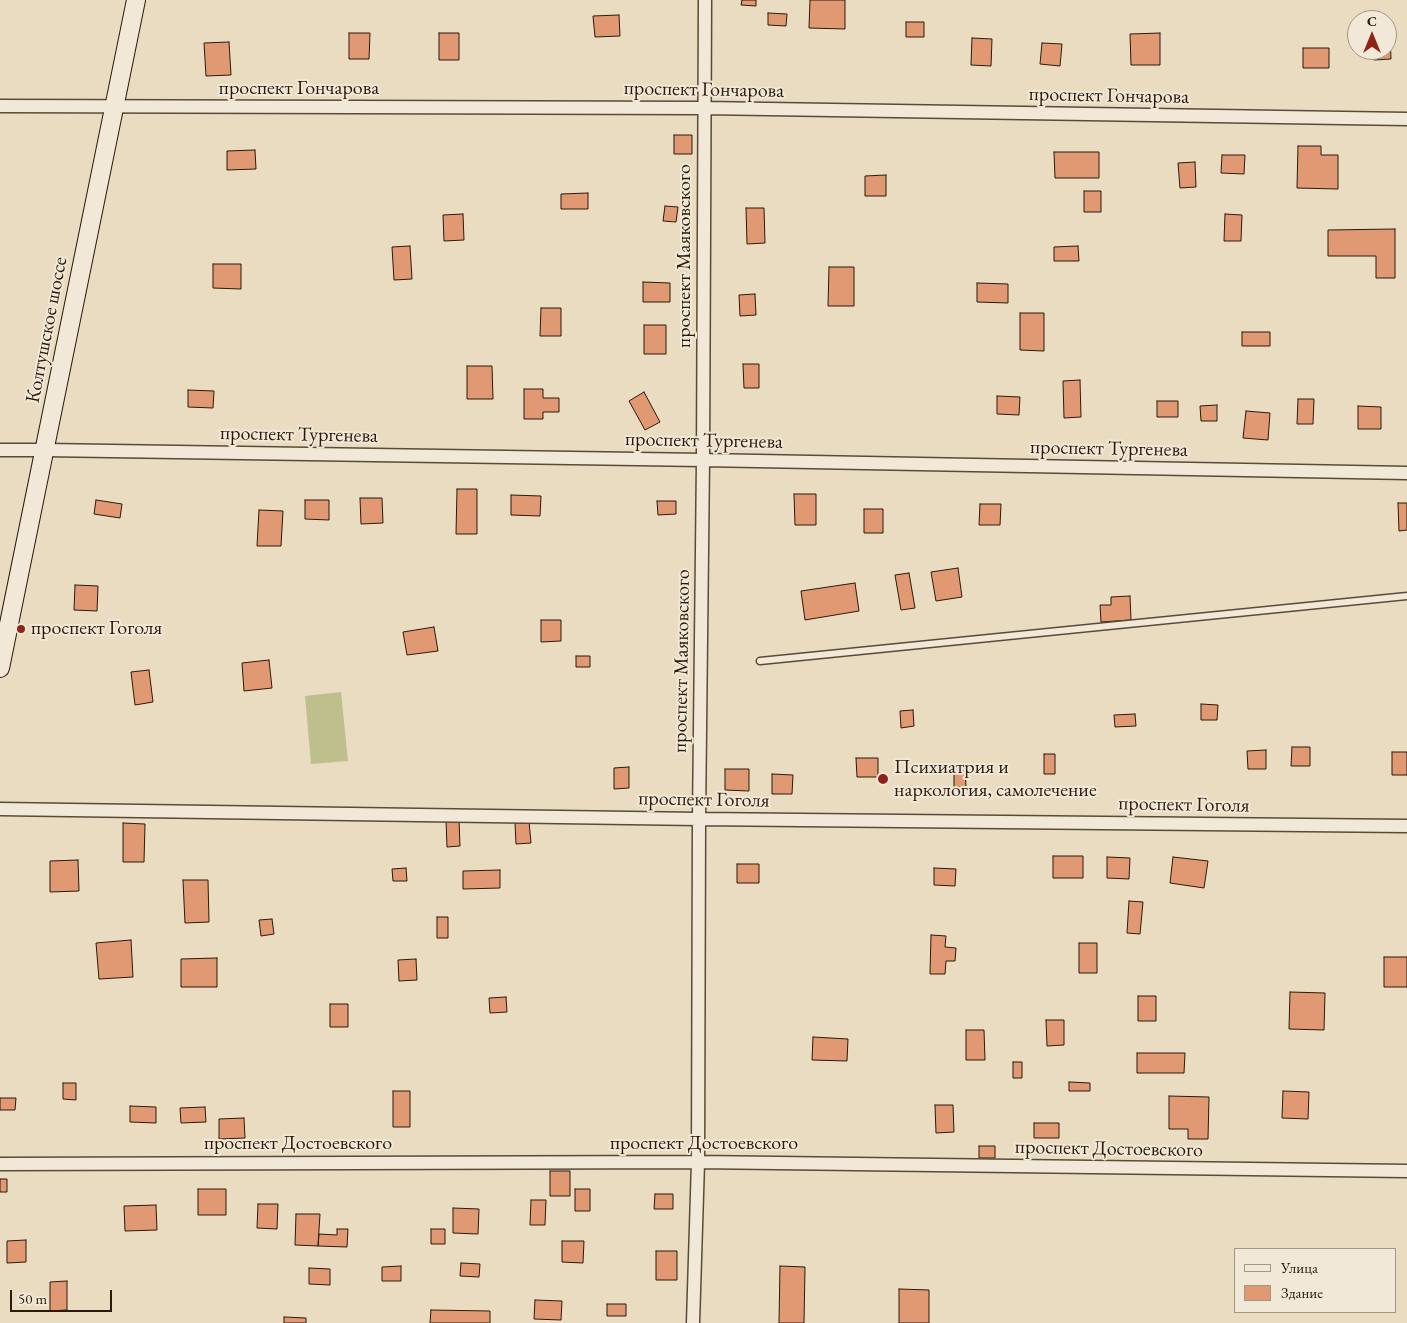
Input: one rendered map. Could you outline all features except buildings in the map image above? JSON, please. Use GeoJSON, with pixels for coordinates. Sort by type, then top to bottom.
{"type":"FeatureCollection","features":[{"type":"Feature","properties":{"kind":"main road","name":"Колтушское шоссе"},"geometry":{"type":"LineString","coordinates":[[0,668],[136,0]]}},
{"type":"Feature","properties":{"kind":"street","name":"проспект Маяковского"},"geometry":{"type":"LineString","coordinates":[[693,1323],[698,1162],[705,0]]}},
{"type":"Feature","properties":{"kind":"street","name":"проспект Гончарова"},"geometry":{"type":"LineString","coordinates":[[0,106],[704,108],[1407,119]]}},
{"type":"Feature","properties":{"kind":"street","name":"проспект Тургенева"},"geometry":{"type":"LineString","coordinates":[[0,450],[1407,473]]}},
{"type":"Feature","properties":{"kind":"street","name":"проспект Гоголя"},"geometry":{"type":"LineString","coordinates":[[0,809],[699,819],[1407,826]]}},
{"type":"Feature","properties":{"kind":"street","name":"проспект Достоевского"},"geometry":{"type":"LineString","coordinates":[[0,1164],[698,1162],[1407,1171]]}},
{"type":"Feature","properties":{"kind":"lane"},"geometry":{"type":"LineString","coordinates":[[760,661],[1407,596]]}},
{"type":"Feature","properties":{"kind":"shaded area"},"geometry":{"type":"Polygon","coordinates":[[[341,692],[348,761],[311,764],[305,696],[341,692]]]}},
{"type":"Feature","properties":{"kind":"place","name":"проспект Гоголя"},"geometry":{"type":"Point","coordinates":[21,629]}},
{"type":"Feature","properties":{"kind":"place","name":"Психиатрия и наркология, самолечение"},"geometry":{"type":"Point","coordinates":[883,779]}}]}
